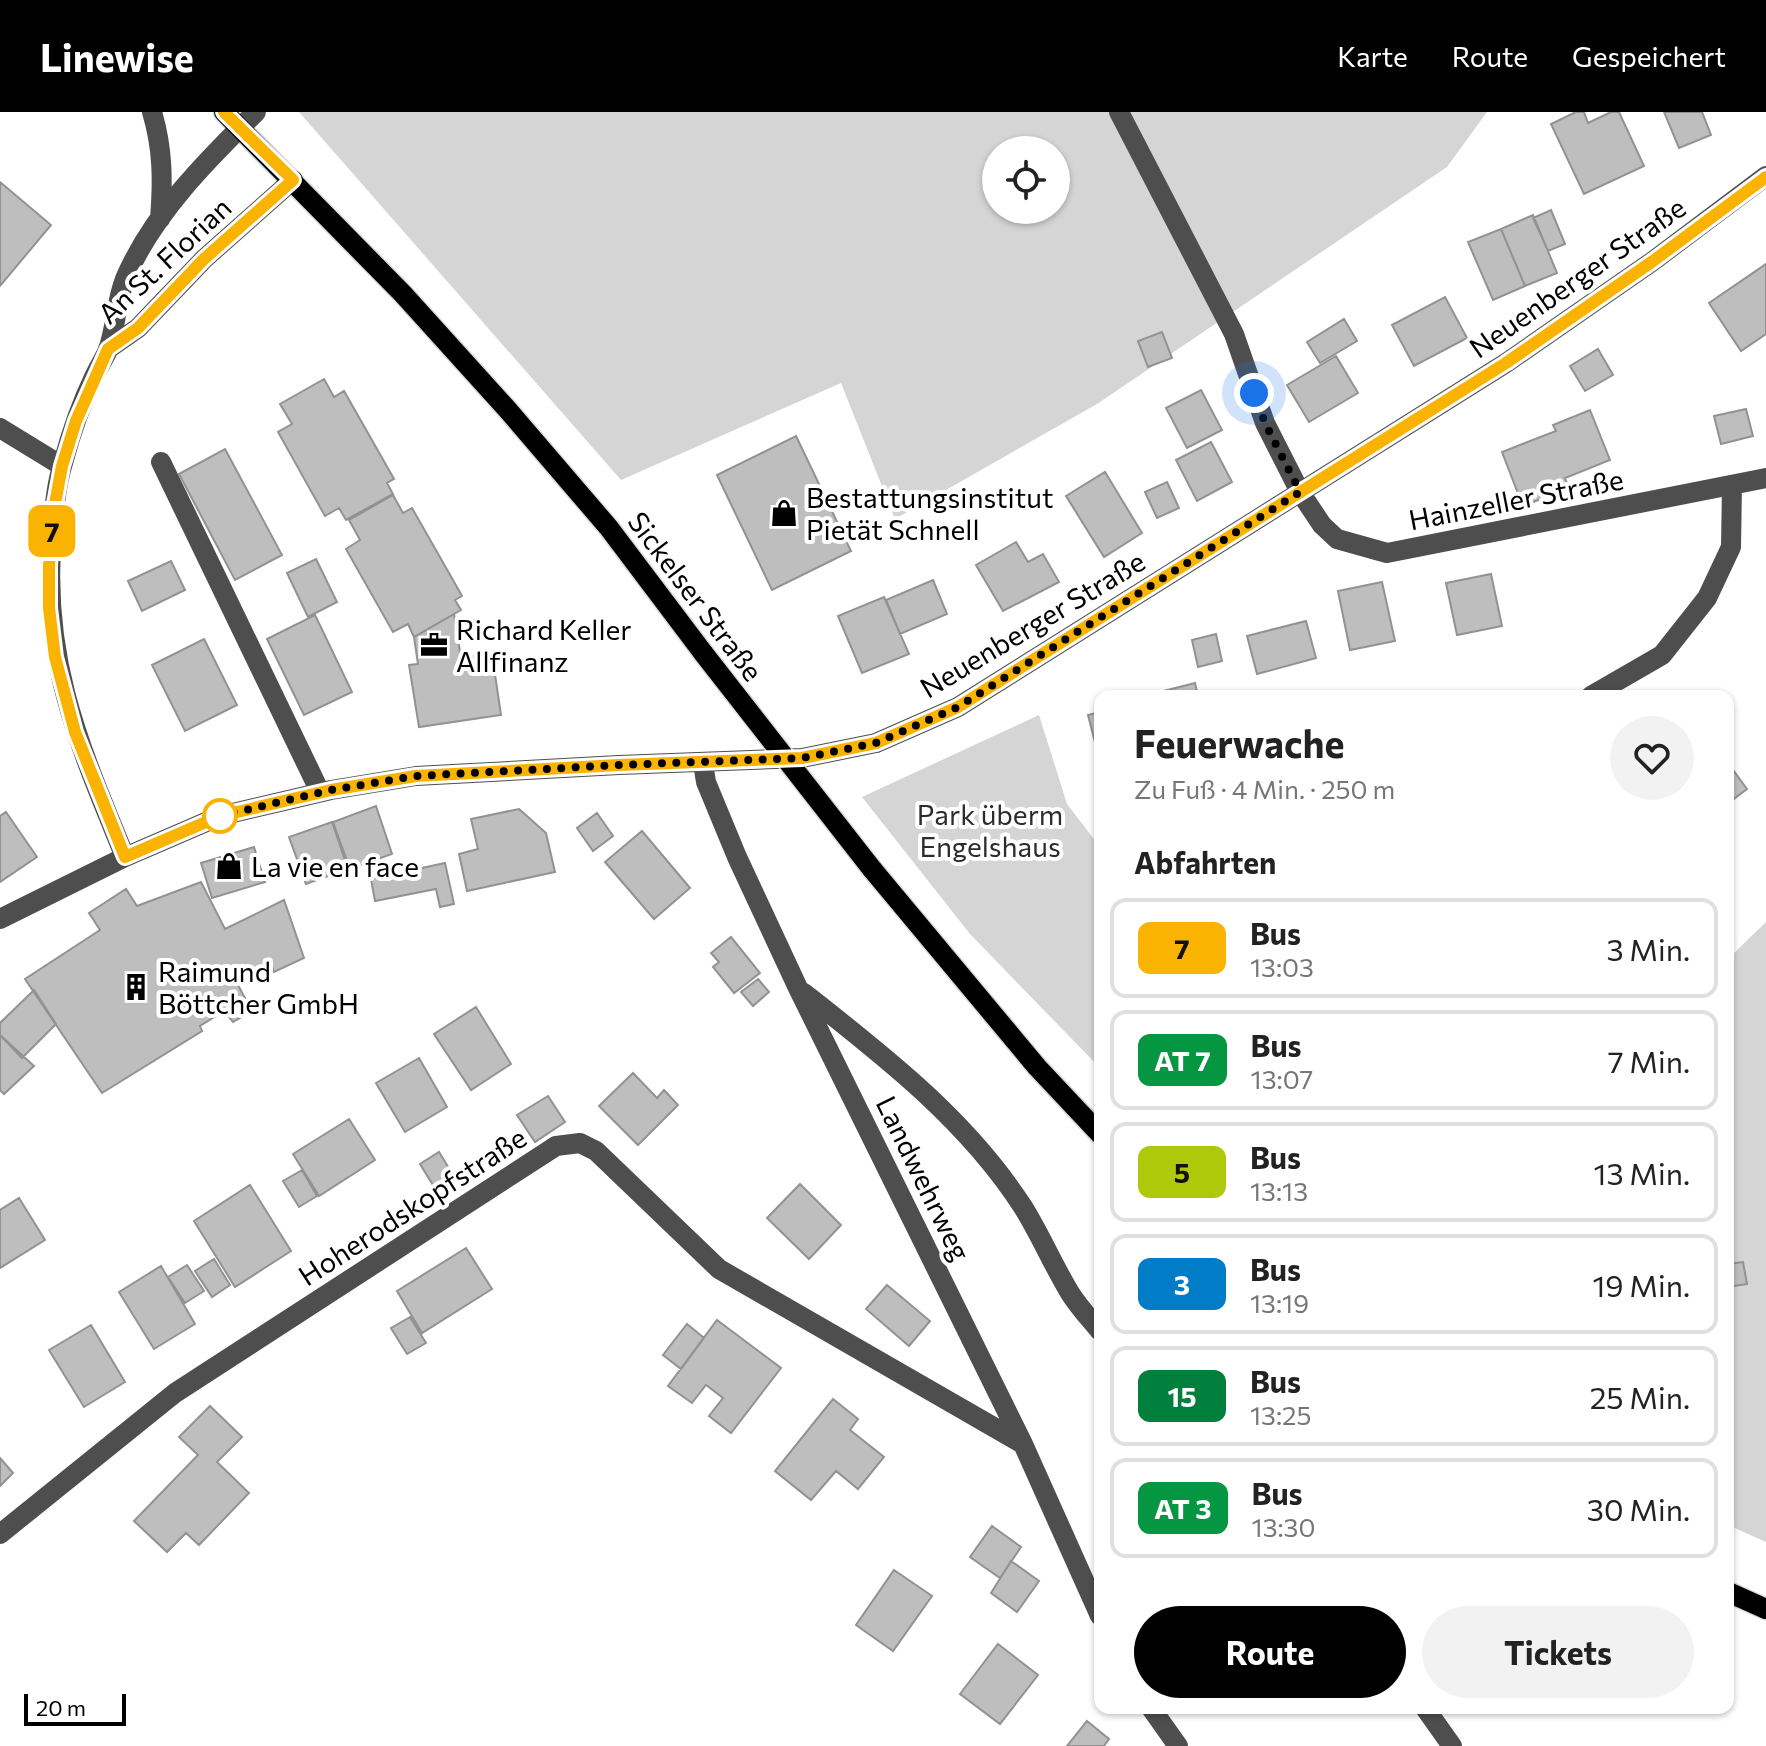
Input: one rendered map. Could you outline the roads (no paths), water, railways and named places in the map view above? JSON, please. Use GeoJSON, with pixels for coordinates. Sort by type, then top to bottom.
{"type":"FeatureCollection","features":[{"type":"Feature","properties":{"kind":"main road","name":"Sickelser Straße"},"geometry":{"type":"LineString","coordinates":[[224,112],[403,294],[609,528],[872,869],[1037,1067],[1094,1128]]}},
{"type":"Feature","properties":{"kind":"main road"},"geometry":{"type":"LineString","coordinates":[[1734,1595],[1766,1609]]}},
{"type":"Feature","properties":{"kind":"street","name":"An St. Florian"},"geometry":{"type":"LineString","coordinates":[[152,112],[164,177],[160,219]]}},
{"type":"Feature","properties":{"kind":"street","name":"An St. Florian"},"geometry":{"type":"LineString","coordinates":[[125,857],[75,732],[55,657],[49,608],[53,515],[62,466],[76,421],[108,349],[124,282],[135,259],[160,219],[256,112]]}},
{"type":"Feature","properties":{"kind":"street","name":"Hainzeller Straße"},"geometry":{"type":"LineString","coordinates":[[1119,112],[1234,334],[1265,423],[1300,492],[1322,525],[1337,539],[1387,553],[1766,478]]}},
{"type":"Feature","properties":{"kind":"street","name":"Neuenberger Straße"},"geometry":{"type":"LineString","coordinates":[[0,919],[125,857],[220,816],[320,792],[416,776],[802,758],[876,743],[958,707],[1300,492],[1568,321],[1766,176]]}},
{"type":"Feature","properties":{"kind":"street","name":"An St. Florian"},"geometry":{"type":"LineString","coordinates":[[108,349],[138,328],[204,259],[293,180]]}},
{"type":"Feature","properties":{"kind":"street"},"geometry":{"type":"LineString","coordinates":[[0,428],[62,466]]}},
{"type":"Feature","properties":{"kind":"street"},"geometry":{"type":"LineString","coordinates":[[161,462],[320,792]]}},
{"type":"Feature","properties":{"kind":"street"},"geometry":{"type":"LineString","coordinates":[[1601,690],[1662,655],[1707,598],[1731,547],[1732,485]]}},
{"type":"Feature","properties":{"kind":"street","name":"Landwehrweg"},"geometry":{"type":"LineString","coordinates":[[703,763],[706,782],[727,836],[798,988],[1023,1444],[1094,1603]]}},
{"type":"Feature","properties":{"kind":"street"},"geometry":{"type":"LineString","coordinates":[[798,988],[875,1048],[933,1100],[984,1156],[1023,1206],[1072,1296],[1094,1324]]}},
{"type":"Feature","properties":{"kind":"street","name":"Hoherodskopfstraße"},"geometry":{"type":"LineString","coordinates":[[0,1534],[175,1393],[556,1146],[580,1143],[596,1151],[719,1269],[1023,1444]]}},
{"type":"Feature","properties":{"kind":"street"},"geometry":{"type":"LineString","coordinates":[[1155,1714],[1178,1746]]}},
{"type":"Feature","properties":{"kind":"street"},"geometry":{"type":"LineString","coordinates":[[1429,1714],[1452,1746]]}},
{"type":"Feature","properties":{"kind":"place","name":"Bestattungsinstitut Pietät Schnell"},"geometry":{"type":"Point","coordinates":[784,513]}},
{"type":"Feature","properties":{"kind":"place","name":"Richard Keller Allfinanz"},"geometry":{"type":"Point","coordinates":[434,645]}},
{"type":"Feature","properties":{"kind":"place","name":"La vie en face"},"geometry":{"type":"Point","coordinates":[229,866]}},
{"type":"Feature","properties":{"kind":"place","name":"Raimund Böttcher GmbH"},"geometry":{"type":"Point","coordinates":[136,987]}},
{"type":"Feature","properties":{"kind":"park label","name":"Park überm Engelshaus"},"geometry":{"type":"Point","coordinates":[990,830]}}]}
